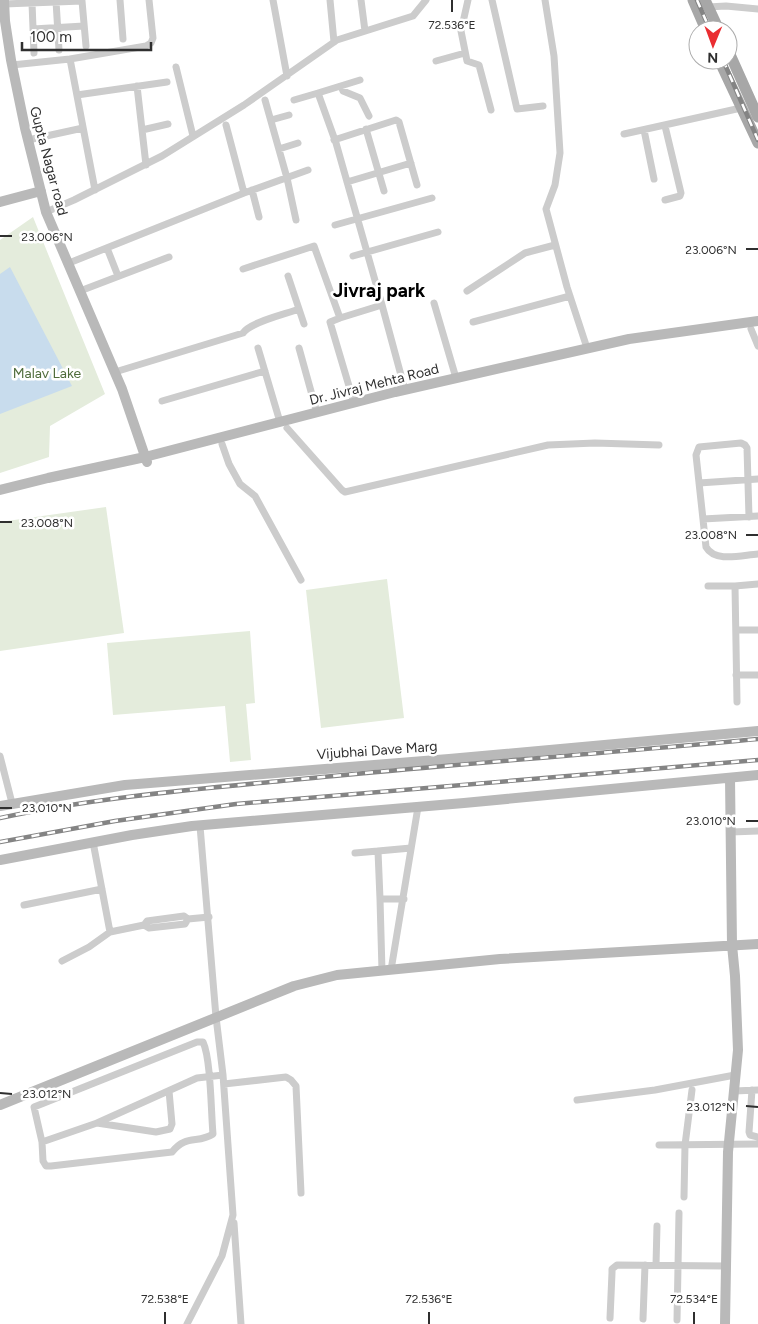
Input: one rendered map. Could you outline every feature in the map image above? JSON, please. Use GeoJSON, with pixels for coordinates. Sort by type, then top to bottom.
{"type":"FeatureCollection","features":[{"type":"Feature","properties":{"kind":"main road"},"geometry":{"type":"LineString","coordinates":[[693,0],[702,20]]}},
{"type":"Feature","properties":{"kind":"main road"},"geometry":{"type":"LineString","coordinates":[[707,3],[715,20]]}},
{"type":"Feature","properties":{"kind":"main road"},"geometry":{"type":"LineString","coordinates":[[724,70],[758,143]]}},
{"type":"Feature","properties":{"kind":"main road"},"geometry":{"type":"LineString","coordinates":[[737,70],[758,117]]}},
{"type":"Feature","properties":{"kind":"street"},"geometry":{"type":"LineString","coordinates":[[120,0],[123,39]]}},
{"type":"Feature","properties":{"kind":"street"},"geometry":{"type":"LineString","coordinates":[[12,65],[70,59],[146,46],[151,43],[153,38],[149,0]]}},
{"type":"Feature","properties":{"kind":"street"},"geometry":{"type":"LineString","coordinates":[[273,0],[287,76]]}},
{"type":"Feature","properties":{"kind":"street"},"geometry":{"type":"LineString","coordinates":[[330,0],[334,42]]}},
{"type":"Feature","properties":{"kind":"street"},"geometry":{"type":"LineString","coordinates":[[361,0],[365,31]]}},
{"type":"Feature","properties":{"kind":"street"},"geometry":{"type":"LineString","coordinates":[[46,212],[162,156],[287,76],[334,42],[413,16],[426,0]]}},
{"type":"Feature","properties":{"kind":"street"},"geometry":{"type":"LineString","coordinates":[[468,0],[461,31],[465,53],[468,63],[479,64],[491,110]]}},
{"type":"Feature","properties":{"kind":"street"},"geometry":{"type":"LineString","coordinates":[[492,0],[517,109],[543,106]]}},
{"type":"Feature","properties":{"kind":"street"},"geometry":{"type":"LineString","coordinates":[[544,0],[554,56],[560,153],[555,185],[546,209],[570,296],[587,348]]}},
{"type":"Feature","properties":{"kind":"street"},"geometry":{"type":"LineString","coordinates":[[56,1],[59,50]]}},
{"type":"Feature","properties":{"kind":"street"},"geometry":{"type":"LineString","coordinates":[[4,2],[82,1],[86,46]]}},
{"type":"Feature","properties":{"kind":"street","name":"Gupta Nagar road"},"geometry":{"type":"LineString","coordinates":[[4,2],[12,65],[46,212],[115,372],[146,460]]}},
{"type":"Feature","properties":{"kind":"street"},"geometry":{"type":"LineString","coordinates":[[32,3],[34,53]]}},
{"type":"Feature","properties":{"kind":"street"},"geometry":{"type":"LineString","coordinates":[[707,3],[758,9]]}},
{"type":"Feature","properties":{"kind":"street"},"geometry":{"type":"LineString","coordinates":[[33,29],[84,26]]}},
{"type":"Feature","properties":{"kind":"street"},"geometry":{"type":"LineString","coordinates":[[436,61],[465,53]]}},
{"type":"Feature","properties":{"kind":"street"},"geometry":{"type":"LineString","coordinates":[[70,59],[95,190]]}},
{"type":"Feature","properties":{"kind":"street"},"geometry":{"type":"LineString","coordinates":[[176,67],[193,136]]}},
{"type":"Feature","properties":{"kind":"street"},"geometry":{"type":"LineString","coordinates":[[294,100],[360,80]]}},
{"type":"Feature","properties":{"kind":"street"},"geometry":{"type":"LineString","coordinates":[[77,95],[167,82]]}},
{"type":"Feature","properties":{"kind":"street"},"geometry":{"type":"LineString","coordinates":[[137,86],[146,165]]}},
{"type":"Feature","properties":{"kind":"street"},"geometry":{"type":"LineString","coordinates":[[341,86],[343,91],[360,98],[369,116]]}},
{"type":"Feature","properties":{"kind":"street"},"geometry":{"type":"LineString","coordinates":[[318,93],[358,218],[405,390]]}},
{"type":"Feature","properties":{"kind":"street"},"geometry":{"type":"LineString","coordinates":[[265,100],[287,178],[296,220]]}},
{"type":"Feature","properties":{"kind":"street"},"geometry":{"type":"LineString","coordinates":[[624,134],[741,108]]}},
{"type":"Feature","properties":{"kind":"street"},"geometry":{"type":"LineString","coordinates":[[270,120],[289,115]]}},
{"type":"Feature","properties":{"kind":"street"},"geometry":{"type":"LineString","coordinates":[[334,140],[393,120],[400,122],[417,185]]}},
{"type":"Feature","properties":{"kind":"street"},"geometry":{"type":"LineString","coordinates":[[142,130],[168,124]]}},
{"type":"Feature","properties":{"kind":"street"},"geometry":{"type":"LineString","coordinates":[[226,125],[244,193]]}},
{"type":"Feature","properties":{"kind":"street"},"geometry":{"type":"LineString","coordinates":[[665,126],[681,194],[680,196],[665,200]]}},
{"type":"Feature","properties":{"kind":"street"},"geometry":{"type":"LineString","coordinates":[[28,140],[83,128]]}},
{"type":"Feature","properties":{"kind":"street"},"geometry":{"type":"LineString","coordinates":[[366,129],[384,192]]}},
{"type":"Feature","properties":{"kind":"street"},"geometry":{"type":"LineString","coordinates":[[644,130],[654,179]]}},
{"type":"Feature","properties":{"kind":"street"},"geometry":{"type":"LineString","coordinates":[[279,149],[298,142]]}},
{"type":"Feature","properties":{"kind":"street"},"geometry":{"type":"LineString","coordinates":[[347,182],[411,163]]}},
{"type":"Feature","properties":{"kind":"street"},"geometry":{"type":"LineString","coordinates":[[69,263],[244,193],[308,170]]}},
{"type":"Feature","properties":{"kind":"street"},"geometry":{"type":"LineString","coordinates":[[252,190],[259,217]]}},
{"type":"Feature","properties":{"kind":"street"},"geometry":{"type":"LineString","coordinates":[[0,202],[41,191]]}},
{"type":"Feature","properties":{"kind":"street"},"geometry":{"type":"LineString","coordinates":[[335,225],[432,198]]}},
{"type":"Feature","properties":{"kind":"street"},"geometry":{"type":"LineString","coordinates":[[353,256],[438,232]]}},
{"type":"Feature","properties":{"kind":"street"},"geometry":{"type":"LineString","coordinates":[[467,291],[525,253],[555,245]]}},
{"type":"Feature","properties":{"kind":"street"},"geometry":{"type":"LineString","coordinates":[[243,269],[314,246],[340,318]]}},
{"type":"Feature","properties":{"kind":"street"},"geometry":{"type":"LineString","coordinates":[[107,248],[118,276]]}},
{"type":"Feature","properties":{"kind":"street"},"geometry":{"type":"LineString","coordinates":[[80,291],[169,257]]}},
{"type":"Feature","properties":{"kind":"street"},"geometry":{"type":"LineString","coordinates":[[288,276],[304,324]]}},
{"type":"Feature","properties":{"kind":"street"},"geometry":{"type":"LineString","coordinates":[[473,322],[570,296]]}},
{"type":"Feature","properties":{"kind":"street"},"geometry":{"type":"LineString","coordinates":[[434,303],[456,378]]}},
{"type":"Feature","properties":{"kind":"street"},"geometry":{"type":"LineString","coordinates":[[354,403],[330,322],[382,305]]}},
{"type":"Feature","properties":{"kind":"street"},"geometry":{"type":"LineString","coordinates":[[115,372],[243,333],[245,329],[259,323],[299,309]]}},
{"type":"Feature","properties":{"kind":"street"},"geometry":{"type":"LineString","coordinates":[[0,496],[51,482],[222,444],[283,425],[615,348],[756,326],[758,346]]}},
{"type":"Feature","properties":{"kind":"street","name":"Dr. Jivraj Mehta Road"},"geometry":{"type":"LineString","coordinates":[[0,490],[48,478],[146,460],[283,425],[317,413],[405,390],[587,348],[629,339],[756,326]]}},
{"type":"Feature","properties":{"kind":"street"},"geometry":{"type":"LineString","coordinates":[[258,348],[283,425],[345,492],[548,445],[659,445]]}},
{"type":"Feature","properties":{"kind":"street"},"geometry":{"type":"LineString","coordinates":[[299,348],[317,413]]}},
{"type":"Feature","properties":{"kind":"street"},"geometry":{"type":"LineString","coordinates":[[162,401],[265,370]]}},
{"type":"Feature","properties":{"kind":"street"},"geometry":{"type":"LineString","coordinates":[[749,517],[747,448],[745,445],[741,443],[699,447],[696,455],[706,547],[713,555],[720,556],[758,554]]}},
{"type":"Feature","properties":{"kind":"street"},"geometry":{"type":"LineString","coordinates":[[222,444],[229,464],[240,484],[255,496],[301,580]]}},
{"type":"Feature","properties":{"kind":"street"},"geometry":{"type":"LineString","coordinates":[[699,483],[758,479]]}},
{"type":"Feature","properties":{"kind":"street"},"geometry":{"type":"LineString","coordinates":[[703,520],[758,516]]}},
{"type":"Feature","properties":{"kind":"street"},"geometry":{"type":"LineString","coordinates":[[708,586],[758,584]]}},
{"type":"Feature","properties":{"kind":"street"},"geometry":{"type":"LineString","coordinates":[[735,586],[737,702]]}},
{"type":"Feature","properties":{"kind":"street"},"geometry":{"type":"LineString","coordinates":[[736,630],[758,630]]}},
{"type":"Feature","properties":{"kind":"street"},"geometry":{"type":"LineString","coordinates":[[736,675],[758,675]]}},
{"type":"Feature","properties":{"kind":"street","name":"Vijubhai Dave Marg"},"geometry":{"type":"LineString","coordinates":[[0,806],[134,784],[449,759],[758,731]]}},
{"type":"Feature","properties":{"kind":"street"},"geometry":{"type":"LineString","coordinates":[[0,756],[12,803]]}},
{"type":"Feature","properties":{"kind":"street"},"geometry":{"type":"LineString","coordinates":[[0,860],[93,842],[200,826],[758,775]]}},
{"type":"Feature","properties":{"kind":"street"},"geometry":{"type":"LineString","coordinates":[[725,1324],[728,1144],[738,1050],[736,976],[732,945],[730,778]]}},
{"type":"Feature","properties":{"kind":"street"},"geometry":{"type":"LineString","coordinates":[[387,970],[404,899],[418,807]]}},
{"type":"Feature","properties":{"kind":"street"},"geometry":{"type":"LineString","coordinates":[[200,826],[216,1017],[224,1084],[241,1324]]}},
{"type":"Feature","properties":{"kind":"street"},"geometry":{"type":"LineString","coordinates":[[731,832],[758,831]]}},
{"type":"Feature","properties":{"kind":"street"},"geometry":{"type":"LineString","coordinates":[[93,842],[110,932]]}},
{"type":"Feature","properties":{"kind":"street"},"geometry":{"type":"LineString","coordinates":[[356,853],[411,848]]}},
{"type":"Feature","properties":{"kind":"street"},"geometry":{"type":"LineString","coordinates":[[378,851],[380,899],[387,970]]}},
{"type":"Feature","properties":{"kind":"street"},"geometry":{"type":"LineString","coordinates":[[24,905],[102,889]]}},
{"type":"Feature","properties":{"kind":"street"},"geometry":{"type":"LineString","coordinates":[[380,899],[404,899]]}},
{"type":"Feature","properties":{"kind":"street"},"geometry":{"type":"LineString","coordinates":[[62,961],[89,947],[110,932],[144,925],[148,921],[184,916],[188,919],[209,917]]}},
{"type":"Feature","properties":{"kind":"street"},"geometry":{"type":"LineString","coordinates":[[0,1105],[294,986],[337,975],[500,959],[758,944]]}},
{"type":"Feature","properties":{"kind":"street"},"geometry":{"type":"LineString","coordinates":[[28,1093],[34,1107],[42,1142],[43,1161],[46,1166],[172,1152],[180,1143],[209,1137],[213,1134],[206,1048],[203,1042],[197,1042],[34,1107]]}},
{"type":"Feature","properties":{"kind":"street"},"geometry":{"type":"LineString","coordinates":[[42,1142],[96,1123],[196,1078],[223,1075]]}},
{"type":"Feature","properties":{"kind":"street"},"geometry":{"type":"LineString","coordinates":[[577,1100],[655,1090],[735,1075]]}},
{"type":"Feature","properties":{"kind":"street"},"geometry":{"type":"LineString","coordinates":[[224,1084],[286,1078],[291,1080],[296,1086],[301,1193]]}},
{"type":"Feature","properties":{"kind":"street"},"geometry":{"type":"LineString","coordinates":[[684,1197],[685,1145],[692,1090]]}},
{"type":"Feature","properties":{"kind":"street"},"geometry":{"type":"LineString","coordinates":[[734,1091],[755,1090],[749,1132],[750,1135],[758,1137]]}},
{"type":"Feature","properties":{"kind":"street"},"geometry":{"type":"LineString","coordinates":[[96,1123],[164,1132],[170,1129],[172,1124],[169,1091]]}},
{"type":"Feature","properties":{"kind":"street"},"geometry":{"type":"LineString","coordinates":[[659,1145],[758,1144]]}},
{"type":"Feature","properties":{"kind":"street"},"geometry":{"type":"LineString","coordinates":[[677,1320],[679,1213]]}},
{"type":"Feature","properties":{"kind":"street"},"geometry":{"type":"LineString","coordinates":[[187,1324],[224,1250],[233,1215]]}},
{"type":"Feature","properties":{"kind":"street"},"geometry":{"type":"LineString","coordinates":[[656,1265],[657,1226]]}},
{"type":"Feature","properties":{"kind":"street"},"geometry":{"type":"LineString","coordinates":[[224,1250],[235,1253]]}},
{"type":"Feature","properties":{"kind":"street"},"geometry":{"type":"LineString","coordinates":[[610,1318],[612,1269],[616,1265],[725,1266]]}},
{"type":"Feature","properties":{"kind":"street"},"geometry":{"type":"LineString","coordinates":[[643,1319],[645,1265]]}},
{"type":"Feature","properties":{"kind":"green space","name":"Malav Lake"},"geometry":{"type":"Polygon","coordinates":[[[33,217],[105,394],[50,426],[49,457],[0,473],[0,240],[33,217]]]}},
{"type":"Feature","properties":{"kind":"green space"},"geometry":{"type":"Polygon","coordinates":[[[106,507],[124,633],[0,651],[0,522],[106,507]]]}},
{"type":"Feature","properties":{"kind":"green space"},"geometry":{"type":"Polygon","coordinates":[[[387,579],[404,718],[321,728],[306,590],[387,579]]]}},
{"type":"Feature","properties":{"kind":"green space"},"geometry":{"type":"Polygon","coordinates":[[[250,631],[255,703],[246,704],[251,760],[230,762],[225,706],[113,715],[107,643],[250,631]]]}},
{"type":"Feature","properties":{"kind":"water"},"geometry":{"type":"Polygon","coordinates":[[[10,267],[72,386],[0,414],[0,274],[10,267]]]}},
{"type":"Feature","properties":{"kind":"railway"},"geometry":{"type":"LineString","coordinates":[[697,0],[706,20]]}},
{"type":"Feature","properties":{"kind":"railway"},"geometry":{"type":"LineString","coordinates":[[727,70],[758,140]]}},
{"type":"Feature","properties":{"kind":"railway"},"geometry":{"type":"LineString","coordinates":[[0,818],[70,805],[175,791],[758,739]]}},
{"type":"Feature","properties":{"kind":"railway"},"geometry":{"type":"LineString","coordinates":[[0,842],[115,821],[236,804],[758,760]]}},
{"type":"Feature","properties":{"kind":"district","name":"Jivraj park"},"geometry":{"type":"Point","coordinates":[379,290]}}]}
